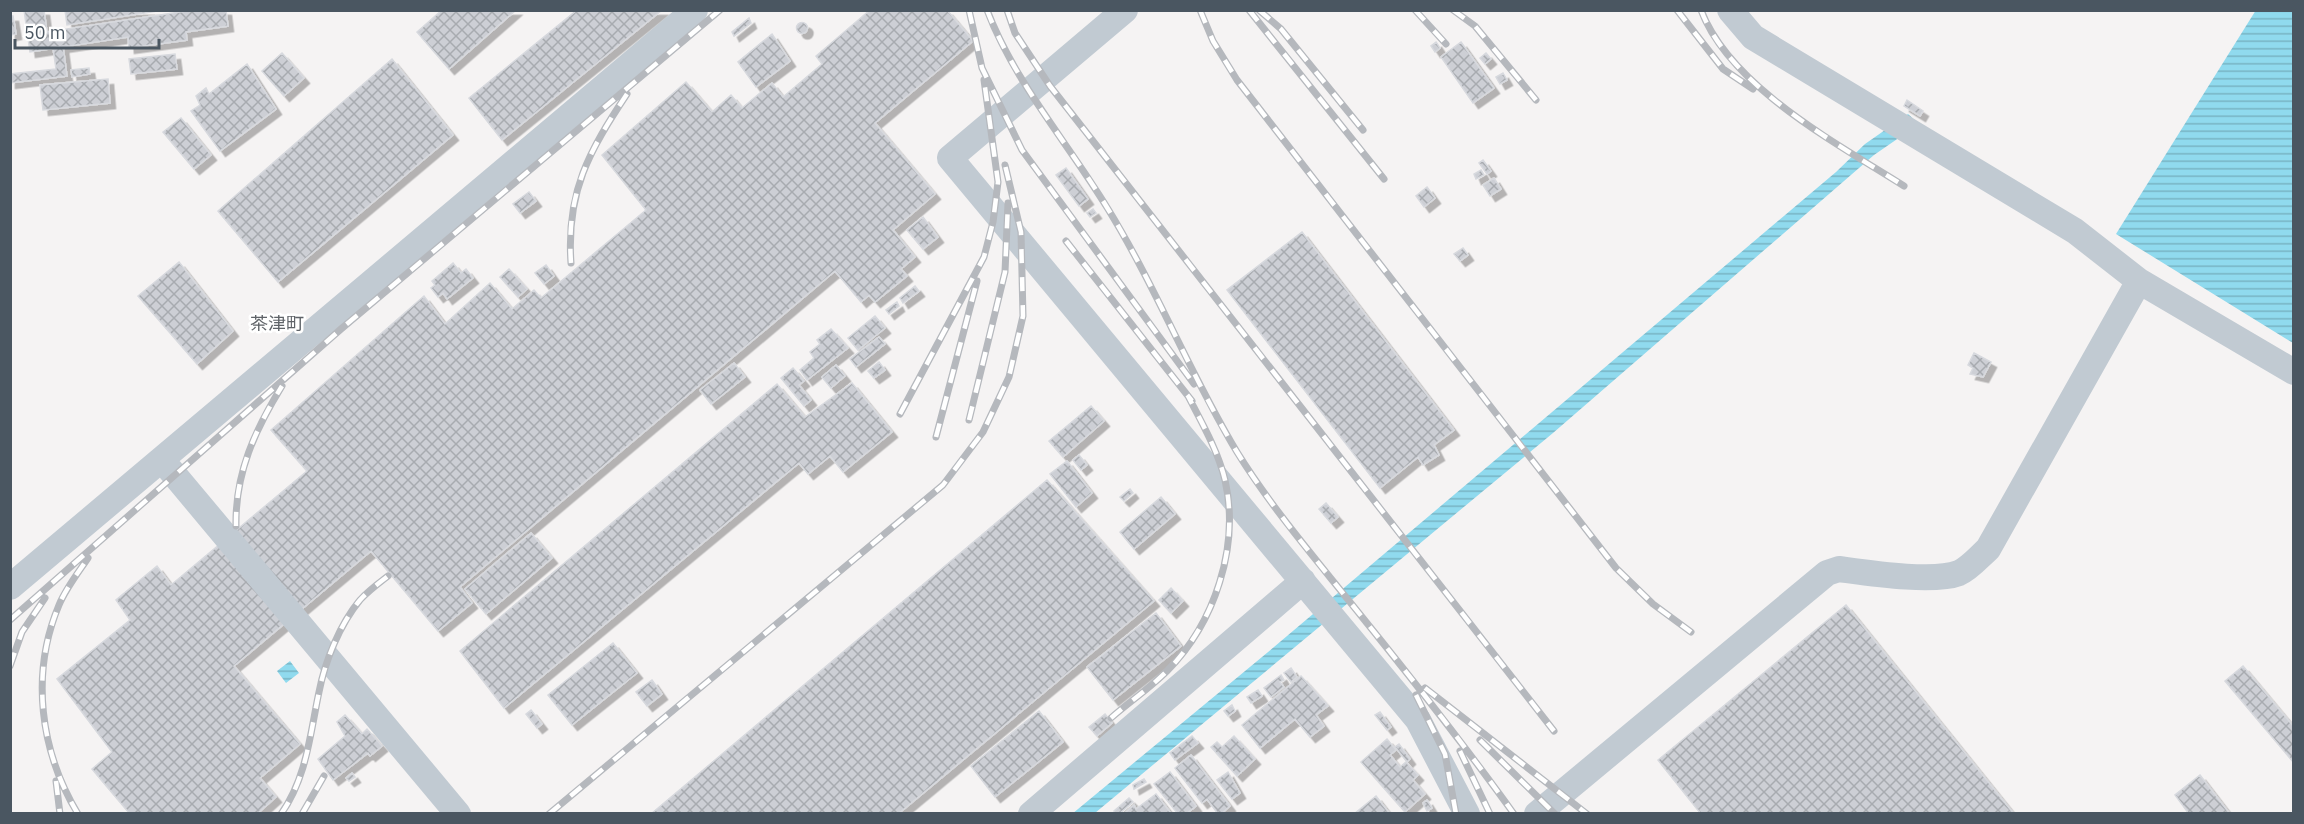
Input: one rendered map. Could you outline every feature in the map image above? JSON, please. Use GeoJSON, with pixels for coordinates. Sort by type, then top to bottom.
{"type":"FeatureCollection","features":[{"type":"Feature","properties":{"kind":"street"},"geometry":{"type":"LineString","coordinates":[[10,587],[695,10]]}},
{"type":"Feature","properties":{"kind":"street"},"geometry":{"type":"LineString","coordinates":[[1125,10],[950,158],[1418,720],[1467,813]]}},
{"type":"Feature","properties":{"kind":"street"},"geometry":{"type":"LineString","coordinates":[[1730,10],[1753,37],[2074,231],[2139,281],[2294,372]]}},
{"type":"Feature","properties":{"kind":"street"},"geometry":{"type":"LineString","coordinates":[[1537,813],[1827,573],[1839,569],[1938,578],[1960,573],[1973,564],[1988,549],[2139,281]]}},
{"type":"Feature","properties":{"kind":"street"},"geometry":{"type":"LineString","coordinates":[[162,460],[458,813]]}},
{"type":"Feature","properties":{"kind":"street"},"geometry":{"type":"LineString","coordinates":[[1031,813],[1303,581]]}},
{"type":"Feature","properties":{"kind":"water"},"geometry":{"type":"Polygon","coordinates":[[[2256,10],[2293,11],[2293,343],[2116,234],[2256,10]]]}},
{"type":"Feature","properties":{"kind":"water"},"geometry":{"type":"Polygon","coordinates":[[[1908,114],[1919,124],[1874,155],[1553,433],[1095,813],[1072,814],[1274,647],[1836,172],[1865,144],[1908,114]]]}},
{"type":"Feature","properties":{"kind":"water"},"geometry":{"type":"Polygon","coordinates":[[[290,661],[299,673],[286,683],[277,671],[290,661]]]}},
{"type":"Feature","properties":{"kind":"building"},"geometry":{"type":"Polygon","coordinates":[[[24,10],[44,10],[47,32],[193,10],[226,10],[228,26],[186,32],[187,40],[129,48],[128,37],[30,52],[24,10]]]}},
{"type":"Feature","properties":{"kind":"building"},"geometry":{"type":"Polygon","coordinates":[[[65,10],[164,10],[67,25],[65,10]]]}},
{"type":"Feature","properties":{"kind":"building"},"geometry":{"type":"Polygon","coordinates":[[[442,10],[516,10],[449,69],[417,32],[442,10]]]}},
{"type":"Feature","properties":{"kind":"building"},"geometry":{"type":"Polygon","coordinates":[[[577,10],[662,10],[502,140],[469,98],[577,10]]]}},
{"type":"Feature","properties":{"kind":"building"},"geometry":{"type":"Polygon","coordinates":[[[870,10],[947,10],[973,41],[875,123],[935,194],[893,230],[915,257],[901,269],[907,276],[875,302],[869,295],[861,302],[835,271],[460,587],[472,603],[438,631],[371,551],[234,666],[300,744],[260,778],[276,797],[257,814],[130,814],[92,769],[112,752],[57,679],[130,620],[116,600],[157,566],[171,585],[307,471],[271,430],[424,296],[445,324],[490,283],[512,309],[534,290],[541,298],[646,210],[602,155],[686,82],[712,112],[731,95],[742,108],[772,83],[783,97],[822,64],[816,56],[870,10]]]}},
{"type":"Feature","properties":{"kind":"building"},"geometry":{"type":"Polygon","coordinates":[[[10,16],[13,16],[16,34],[10,35],[10,16]]]}},
{"type":"Feature","properties":{"kind":"building"},"geometry":{"type":"Polygon","coordinates":[[[749,18],[751,23],[734,36],[732,32],[749,18]]]}},
{"type":"Feature","properties":{"kind":"building"},"geometry":{"type":"Polygon","coordinates":[[[802,23],[806,24],[806,32],[802,33],[798,32],[797,28],[798,24],[802,23]]]}},
{"type":"Feature","properties":{"kind":"building"},"geometry":{"type":"Polygon","coordinates":[[[772,34],[790,61],[756,87],[738,62],[772,34]]]}},
{"type":"Feature","properties":{"kind":"building"},"geometry":{"type":"Polygon","coordinates":[[[1436,42],[1440,48],[1435,52],[1431,46],[1436,42]]]}},
{"type":"Feature","properties":{"kind":"building"},"geometry":{"type":"Polygon","coordinates":[[[1461,42],[1494,88],[1473,103],[1441,57],[1461,42]]]}},
{"type":"Feature","properties":{"kind":"building"},"geometry":{"type":"Polygon","coordinates":[[[63,46],[67,76],[10,83],[10,74],[56,69],[53,48],[63,46]]]}},
{"type":"Feature","properties":{"kind":"building"},"geometry":{"type":"Polygon","coordinates":[[[282,53],[304,78],[284,96],[262,71],[282,53]]]}},
{"type":"Feature","properties":{"kind":"building"},"geometry":{"type":"Polygon","coordinates":[[[1486,53],[1491,59],[1485,64],[1480,58],[1486,53]]]}},
{"type":"Feature","properties":{"kind":"building"},"geometry":{"type":"Polygon","coordinates":[[[175,54],[177,69],[131,74],[129,59],[175,54]]]}},
{"type":"Feature","properties":{"kind":"building"},"geometry":{"type":"Polygon","coordinates":[[[392,59],[453,135],[278,282],[218,211],[392,59]]]}},
{"type":"Feature","properties":{"kind":"building"},"geometry":{"type":"Polygon","coordinates":[[[247,64],[276,109],[220,151],[191,111],[200,105],[196,96],[206,88],[209,94],[247,64]]]}},
{"type":"Feature","properties":{"kind":"building"},"geometry":{"type":"Polygon","coordinates":[[[89,68],[90,74],[72,77],[71,70],[89,68]]]}},
{"type":"Feature","properties":{"kind":"building"},"geometry":{"type":"Polygon","coordinates":[[[1503,73],[1507,80],[1500,84],[1496,77],[1503,73]]]}},
{"type":"Feature","properties":{"kind":"building"},"geometry":{"type":"Polygon","coordinates":[[[108,79],[110,103],[43,110],[40,85],[108,79]]]}},
{"type":"Feature","properties":{"kind":"building"},"geometry":{"type":"Polygon","coordinates":[[[1907,100],[1923,111],[1920,116],[1904,106],[1907,100]]]}},
{"type":"Feature","properties":{"kind":"building"},"geometry":{"type":"Polygon","coordinates":[[[181,118],[211,155],[194,169],[163,132],[181,118]]]}},
{"type":"Feature","properties":{"kind":"building"},"geometry":{"type":"Polygon","coordinates":[[[1483,160],[1491,171],[1487,174],[1479,163],[1483,160]]]}},
{"type":"Feature","properties":{"kind":"building"},"geometry":{"type":"Polygon","coordinates":[[[1066,168],[1088,199],[1079,206],[1056,175],[1066,168]]]}},
{"type":"Feature","properties":{"kind":"building"},"geometry":{"type":"Polygon","coordinates":[[[1481,170],[1484,175],[1476,179],[1474,174],[1481,170]]]}},
{"type":"Feature","properties":{"kind":"building"},"geometry":{"type":"Polygon","coordinates":[[[1494,178],[1501,189],[1490,196],[1483,185],[1494,178]]]}},
{"type":"Feature","properties":{"kind":"building"},"geometry":{"type":"Polygon","coordinates":[[[1427,187],[1435,198],[1424,207],[1416,196],[1427,187]]]}},
{"type":"Feature","properties":{"kind":"building"},"geometry":{"type":"Polygon","coordinates":[[[529,192],[536,201],[520,213],[513,204],[529,192]]]}},
{"type":"Feature","properties":{"kind":"building"},"geometry":{"type":"Polygon","coordinates":[[[1093,209],[1096,213],[1090,217],[1087,213],[1093,209]]]}},
{"type":"Feature","properties":{"kind":"building"},"geometry":{"type":"Polygon","coordinates":[[[923,217],[938,237],[923,249],[907,230],[923,217]]]}},
{"type":"Feature","properties":{"kind":"building"},"geometry":{"type":"Polygon","coordinates":[[[1302,232],[1454,430],[1434,445],[1439,455],[1423,465],[1418,457],[1380,488],[1227,290],[1302,232]]]}},
{"type":"Feature","properties":{"kind":"building"},"geometry":{"type":"Polygon","coordinates":[[[1463,248],[1468,255],[1460,261],[1454,254],[1463,248]]]}},
{"type":"Feature","properties":{"kind":"building"},"geometry":{"type":"Polygon","coordinates":[[[179,262],[233,331],[197,364],[138,296],[179,262]]]}},
{"type":"Feature","properties":{"kind":"building"},"geometry":{"type":"Polygon","coordinates":[[[453,263],[461,273],[466,269],[473,278],[447,299],[443,293],[438,297],[431,288],[435,285],[432,281],[453,263]]]}},
{"type":"Feature","properties":{"kind":"building"},"geometry":{"type":"Polygon","coordinates":[[[546,265],[554,276],[544,284],[535,273],[546,265]]]}},
{"type":"Feature","properties":{"kind":"building"},"geometry":{"type":"Polygon","coordinates":[[[509,269],[527,289],[518,297],[500,277],[509,269]]]}},
{"type":"Feature","properties":{"kind":"building"},"geometry":{"type":"Polygon","coordinates":[[[915,286],[919,291],[903,303],[900,298],[915,286]]]}},
{"type":"Feature","properties":{"kind":"building"},"geometry":{"type":"Polygon","coordinates":[[[897,302],[899,306],[889,314],[886,310],[897,302]]]}},
{"type":"Feature","properties":{"kind":"building"},"geometry":{"type":"Polygon","coordinates":[[[875,316],[885,328],[858,350],[848,338],[875,316]]]}},
{"type":"Feature","properties":{"kind":"building"},"geometry":{"type":"Polygon","coordinates":[[[831,329],[848,348],[807,380],[800,370],[814,358],[810,352],[820,344],[817,340],[831,329]]]}},
{"type":"Feature","properties":{"kind":"building"},"geometry":{"type":"Polygon","coordinates":[[[879,337],[885,344],[856,367],[850,359],[879,337]]]}},
{"type":"Feature","properties":{"kind":"building"},"geometry":{"type":"Polygon","coordinates":[[[1974,353],[1991,362],[1983,377],[1970,374],[1973,368],[1968,365],[1974,353]]]}},
{"type":"Feature","properties":{"kind":"building"},"geometry":{"type":"Polygon","coordinates":[[[879,362],[885,370],[874,378],[868,371],[879,362]]]}},
{"type":"Feature","properties":{"kind":"building"},"geometry":{"type":"Polygon","coordinates":[[[734,363],[745,377],[711,404],[700,390],[734,363]]]}},
{"type":"Feature","properties":{"kind":"building"},"geometry":{"type":"Polygon","coordinates":[[[836,365],[845,376],[831,388],[822,377],[836,365]]]}},
{"type":"Feature","properties":{"kind":"building"},"geometry":{"type":"Polygon","coordinates":[[[793,368],[804,381],[799,385],[811,400],[804,406],[781,378],[793,368]]]}},
{"type":"Feature","properties":{"kind":"building"},"geometry":{"type":"Polygon","coordinates":[[[852,383],[892,432],[843,472],[830,456],[808,474],[799,463],[504,708],[460,651],[777,384],[805,417],[852,383]]]}},
{"type":"Feature","properties":{"kind":"building"},"geometry":{"type":"Polygon","coordinates":[[[1091,406],[1104,421],[1063,457],[1049,441],[1091,406]]]}},
{"type":"Feature","properties":{"kind":"building"},"geometry":{"type":"Polygon","coordinates":[[[1079,455],[1087,465],[1081,470],[1073,460],[1079,455]]]}},
{"type":"Feature","properties":{"kind":"building"},"geometry":{"type":"Polygon","coordinates":[[[1067,461],[1092,493],[1076,507],[1050,474],[1067,461]]]}},
{"type":"Feature","properties":{"kind":"building"},"geometry":{"type":"Polygon","coordinates":[[[1047,480],[1154,601],[898,814],[651,814],[1047,480]]]}},
{"type":"Feature","properties":{"kind":"building"},"geometry":{"type":"Polygon","coordinates":[[[1130,489],[1133,493],[1124,501],[1120,497],[1130,489]]]}},
{"type":"Feature","properties":{"kind":"building"},"geometry":{"type":"Polygon","coordinates":[[[1161,497],[1175,514],[1134,549],[1120,532],[1161,497]]]}},
{"type":"Feature","properties":{"kind":"building"},"geometry":{"type":"Polygon","coordinates":[[[1326,503],[1338,517],[1331,523],[1319,509],[1326,503]]]}},
{"type":"Feature","properties":{"kind":"building"},"geometry":{"type":"Polygon","coordinates":[[[531,533],[552,558],[486,614],[465,589],[531,533]]]}},
{"type":"Feature","properties":{"kind":"building"},"geometry":{"type":"Polygon","coordinates":[[[1171,588],[1183,601],[1171,613],[1159,600],[1171,588]]]}},
{"type":"Feature","properties":{"kind":"building"},"geometry":{"type":"Polygon","coordinates":[[[1846,605],[2014,814],[1701,814],[1658,760],[1846,605]]]}},
{"type":"Feature","properties":{"kind":"building"},"geometry":{"type":"Polygon","coordinates":[[[1156,613],[1181,646],[1113,700],[1087,667],[1156,613]]]}},
{"type":"Feature","properties":{"kind":"building"},"geometry":{"type":"Polygon","coordinates":[[[613,643],[637,673],[572,725],[548,695],[613,643]]]}},
{"type":"Feature","properties":{"kind":"building"},"geometry":{"type":"Polygon","coordinates":[[[2243,666],[2294,727],[2294,763],[2225,681],[2243,666]]]}},
{"type":"Feature","properties":{"kind":"building"},"geometry":{"type":"Polygon","coordinates":[[[1291,668],[1297,677],[1291,682],[1284,673],[1291,668]]]}},
{"type":"Feature","properties":{"kind":"building"},"geometry":{"type":"Polygon","coordinates":[[[1281,675],[1284,680],[1280,682],[1284,687],[1271,697],[1264,688],[1281,675]]]}},
{"type":"Feature","properties":{"kind":"building"},"geometry":{"type":"Polygon","coordinates":[[[1301,676],[1328,706],[1316,715],[1324,726],[1310,737],[1295,719],[1260,748],[1242,725],[1301,676]]]}},
{"type":"Feature","properties":{"kind":"building"},"geometry":{"type":"Polygon","coordinates":[[[652,680],[662,694],[647,706],[636,692],[652,680]]]}},
{"type":"Feature","properties":{"kind":"building"},"geometry":{"type":"Polygon","coordinates":[[[1258,690],[1262,696],[1251,703],[1247,697],[1258,690]]]}},
{"type":"Feature","properties":{"kind":"building"},"geometry":{"type":"Polygon","coordinates":[[[1232,705],[1235,711],[1228,716],[1224,711],[1232,705]]]}},
{"type":"Feature","properties":{"kind":"building"},"geometry":{"type":"Polygon","coordinates":[[[531,710],[542,724],[537,728],[526,714],[531,710]]]}},
{"type":"Feature","properties":{"kind":"building"},"geometry":{"type":"Polygon","coordinates":[[[1039,711],[1063,742],[995,797],[971,766],[1039,711]]]}},
{"type":"Feature","properties":{"kind":"building"},"geometry":{"type":"Polygon","coordinates":[[[1380,712],[1391,727],[1387,730],[1375,715],[1380,712]]]}},
{"type":"Feature","properties":{"kind":"building"},"geometry":{"type":"Polygon","coordinates":[[[1105,714],[1112,723],[1097,736],[1089,727],[1105,714]]]}},
{"type":"Feature","properties":{"kind":"building"},"geometry":{"type":"Polygon","coordinates":[[[345,715],[362,734],[367,729],[382,746],[370,756],[368,753],[333,780],[318,759],[345,736],[337,722],[345,715]]]}},
{"type":"Feature","properties":{"kind":"building"},"geometry":{"type":"Polygon","coordinates":[[[1192,736],[1198,743],[1175,760],[1170,753],[1192,736]]]}},
{"type":"Feature","properties":{"kind":"building"},"geometry":{"type":"Polygon","coordinates":[[[1234,736],[1255,759],[1237,776],[1211,747],[1217,742],[1222,747],[1234,736]]]}},
{"type":"Feature","properties":{"kind":"building"},"geometry":{"type":"Polygon","coordinates":[[[1387,739],[1396,750],[1390,755],[1400,767],[1406,762],[1418,775],[1413,780],[1425,794],[1405,812],[1361,762],[1387,739]]]}},
{"type":"Feature","properties":{"kind":"building"},"geometry":{"type":"Polygon","coordinates":[[[1399,744],[1410,759],[1407,762],[1395,747],[1399,744]]]}},
{"type":"Feature","properties":{"kind":"building"},"geometry":{"type":"Polygon","coordinates":[[[1191,755],[1230,806],[1221,814],[1218,814],[1207,799],[1202,803],[1175,768],[1191,755]]]}},
{"type":"Feature","properties":{"kind":"building"},"geometry":{"type":"Polygon","coordinates":[[[1170,772],[1196,806],[1186,814],[1178,814],[1154,784],[1170,772]]]}},
{"type":"Feature","properties":{"kind":"building"},"geometry":{"type":"Polygon","coordinates":[[[1228,772],[1240,793],[1232,799],[1217,780],[1228,772]]]}},
{"type":"Feature","properties":{"kind":"building"},"geometry":{"type":"Polygon","coordinates":[[[352,773],[355,777],[349,781],[346,778],[352,773]]]}},
{"type":"Feature","properties":{"kind":"building"},"geometry":{"type":"Polygon","coordinates":[[[2200,775],[2230,814],[2189,814],[2175,795],[2200,775]]]}},
{"type":"Feature","properties":{"kind":"building"},"geometry":{"type":"Polygon","coordinates":[[[1144,779],[1146,782],[1134,789],[1133,785],[1144,779]]]}},
{"type":"Feature","properties":{"kind":"building"},"geometry":{"type":"Polygon","coordinates":[[[1156,794],[1170,812],[1168,814],[1124,814],[1134,805],[1136,809],[1156,794]]]}},
{"type":"Feature","properties":{"kind":"building"},"geometry":{"type":"Polygon","coordinates":[[[1376,796],[1390,814],[1354,814],[1376,796]]]}},
{"type":"Feature","properties":{"kind":"building"},"geometry":{"type":"Polygon","coordinates":[[[1129,798],[1133,802],[1119,814],[1115,814],[1114,811],[1129,798]]]}},
{"type":"Feature","properties":{"kind":"building"},"geometry":{"type":"Polygon","coordinates":[[[1427,800],[1432,808],[1427,811],[1423,803],[1427,800]]]}},
{"type":"Feature","properties":{"kind":"railway"},"geometry":{"type":"LineString","coordinates":[[10,620],[341,329],[720,10]]}},
{"type":"Feature","properties":{"kind":"railway"},"geometry":{"type":"LineString","coordinates":[[969,10],[982,68],[1022,150],[1194,384]]}},
{"type":"Feature","properties":{"kind":"railway"},"geometry":{"type":"LineString","coordinates":[[987,10],[1012,63],[1027,88],[1108,209],[1158,300],[1220,422],[1250,472],[1293,531],[1435,709],[1514,814]]}},
{"type":"Feature","properties":{"kind":"railway"},"geometry":{"type":"LineString","coordinates":[[1007,10],[1015,33],[1050,86],[1554,731]]}},
{"type":"Feature","properties":{"kind":"railway"},"geometry":{"type":"LineString","coordinates":[[1200,10],[1213,41],[1237,80],[1616,568],[1653,604],[1691,632]]}},
{"type":"Feature","properties":{"kind":"railway"},"geometry":{"type":"LineString","coordinates":[[1249,10],[1384,179]]}},
{"type":"Feature","properties":{"kind":"railway"},"geometry":{"type":"LineString","coordinates":[[1259,10],[1281,29],[1363,130]]}},
{"type":"Feature","properties":{"kind":"railway"},"geometry":{"type":"LineString","coordinates":[[1415,10],[1446,44]]}},
{"type":"Feature","properties":{"kind":"railway"},"geometry":{"type":"LineString","coordinates":[[1453,10],[1475,26],[1536,100]]}},
{"type":"Feature","properties":{"kind":"railway"},"geometry":{"type":"LineString","coordinates":[[1677,10],[1723,69],[1753,89]]}},
{"type":"Feature","properties":{"kind":"railway"},"geometry":{"type":"LineString","coordinates":[[1701,10],[1715,38],[1736,64],[1761,88],[1818,132],[1904,186]]}},
{"type":"Feature","properties":{"kind":"railway"},"geometry":{"type":"LineString","coordinates":[[900,414],[984,257],[993,222],[998,182],[984,80]]}},
{"type":"Feature","properties":{"kind":"railway"},"geometry":{"type":"LineString","coordinates":[[571,263],[572,215],[583,173],[602,134],[627,94]]}},
{"type":"Feature","properties":{"kind":"railway"},"geometry":{"type":"LineString","coordinates":[[549,814],[943,485],[983,432],[1009,377],[1023,316],[1021,232],[1005,165]]}},
{"type":"Feature","properties":{"kind":"railway"},"geometry":{"type":"LineString","coordinates":[[969,420],[1005,272],[1008,203]]}},
{"type":"Feature","properties":{"kind":"railway"},"geometry":{"type":"LineString","coordinates":[[1066,241],[1192,401]]}},
{"type":"Feature","properties":{"kind":"railway"},"geometry":{"type":"LineString","coordinates":[[936,437],[977,281]]}},
{"type":"Feature","properties":{"kind":"railway"},"geometry":{"type":"LineString","coordinates":[[236,526],[243,470],[255,436],[282,386]]}},
{"type":"Feature","properties":{"kind":"railway"},"geometry":{"type":"LineString","coordinates":[[1111,718],[1167,671],[1184,652],[1210,607],[1220,582],[1226,557],[1229,505],[1225,480],[1214,448],[1188,396]]}},
{"type":"Feature","properties":{"kind":"railway"},"geometry":{"type":"LineString","coordinates":[[78,814],[55,764],[43,712],[42,685],[44,658],[59,605],[88,558]]}},
{"type":"Feature","properties":{"kind":"railway"},"geometry":{"type":"LineString","coordinates":[[281,814],[290,800],[302,770],[322,680],[334,643],[360,600],[388,576]]}},
{"type":"Feature","properties":{"kind":"railway"},"geometry":{"type":"LineString","coordinates":[[10,666],[22,632],[45,598]]}},
{"type":"Feature","properties":{"kind":"railway"},"geometry":{"type":"LineString","coordinates":[[1425,688],[1587,814]]}},
{"type":"Feature","properties":{"kind":"railway"},"geometry":{"type":"LineString","coordinates":[[1416,695],[1445,754],[1456,814]]}},
{"type":"Feature","properties":{"kind":"railway"},"geometry":{"type":"LineString","coordinates":[[1480,740],[1555,814]]}},
{"type":"Feature","properties":{"kind":"railway"},"geometry":{"type":"LineString","coordinates":[[1460,751],[1490,814]]}},
{"type":"Feature","properties":{"kind":"railway"},"geometry":{"type":"LineString","coordinates":[[302,814],[324,776]]}},
{"type":"Feature","properties":{"kind":"railway"},"geometry":{"type":"LineString","coordinates":[[56,781],[60,814]]}},
{"type":"Feature","properties":{"kind":"district","name":"茶津町"},"geometry":{"type":"Point","coordinates":[277,323]}}]}
